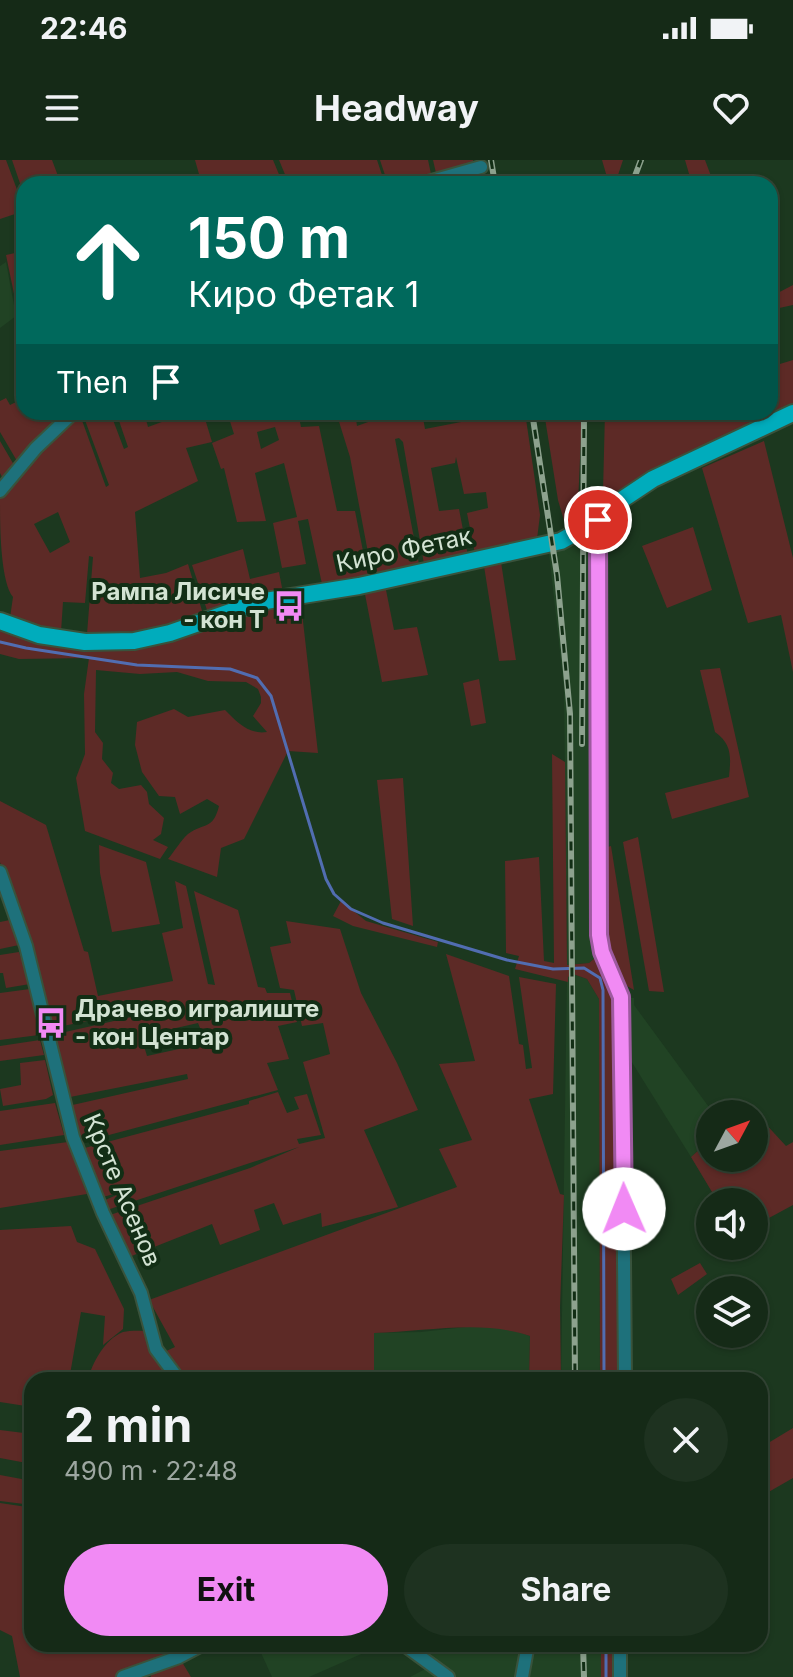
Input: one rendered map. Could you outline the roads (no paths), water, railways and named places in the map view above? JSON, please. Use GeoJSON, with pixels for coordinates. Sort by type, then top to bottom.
{"type":"FeatureCollection","features":[{"type":"Feature","properties":{"kind":"main road","name":"Киро Фетак"},"geometry":{"type":"LineString","coordinates":[[0,621],[39,635],[69,640],[134,641],[170,633],[259,602],[359,586],[561,541],[594,528],[623,499],[653,479],[793,413]]}},
{"type":"Feature","properties":{"kind":"street"},"geometry":{"type":"LineString","coordinates":[[449,176],[481,167]]}},
{"type":"Feature","properties":{"kind":"street"},"geometry":{"type":"LineString","coordinates":[[0,491],[36,448],[66,420]]}},
{"type":"Feature","properties":{"kind":"street"},"geometry":{"type":"LineString","coordinates":[[594,528],[599,935],[602,952],[621,997],[625,1372]]}},
{"type":"Feature","properties":{"kind":"street","name":"Крсте Асенов"},"geometry":{"type":"LineString","coordinates":[[0,872],[26,946],[73,1137],[103,1213],[141,1293],[156,1349],[173,1372]]}},
{"type":"Feature","properties":{"kind":"street"},"geometry":{"type":"LineString","coordinates":[[0,918],[14,914]]}},
{"type":"Feature","properties":{"kind":"street"},"geometry":{"type":"LineString","coordinates":[[123,1677],[189,1652]]}},
{"type":"Feature","properties":{"kind":"street"},"geometry":{"type":"LineString","coordinates":[[414,1652],[448,1677]]}},
{"type":"Feature","properties":{"kind":"street"},"geometry":{"type":"LineString","coordinates":[[522,1677],[527,1652]]}},
{"type":"Feature","properties":{"kind":"street"},"geometry":{"type":"LineString","coordinates":[[620,1652],[620,1677]]}},
{"type":"Feature","properties":{"kind":"waterway"},"geometry":{"type":"LineString","coordinates":[[0,642],[137,665],[230,669],[257,678],[271,696],[326,879],[334,894],[351,909],[383,923],[507,960],[553,969],[584,968],[600,978],[603,990],[604,1372]]}},
{"type":"Feature","properties":{"kind":"waterway"},"geometry":{"type":"LineString","coordinates":[[606,1652],[606,1677]]}},
{"type":"Feature","properties":{"kind":"railway"},"geometry":{"type":"LineString","coordinates":[[491,160],[494,176]]}},
{"type":"Feature","properties":{"kind":"railway"},"geometry":{"type":"LineString","coordinates":[[635,176],[641,160]]}},
{"type":"Feature","properties":{"kind":"railway"},"geometry":{"type":"LineString","coordinates":[[533,420],[557,575],[570,714],[575,1372]]}},
{"type":"Feature","properties":{"kind":"railway"},"geometry":{"type":"LineString","coordinates":[[582,744],[584,420]]}},
{"type":"Feature","properties":{"kind":"railway"},"geometry":{"type":"LineString","coordinates":[[583,1652],[584,1677]]}},
{"type":"Feature","properties":{"kind":"place","name":"Рампа Лисиче - кон Т"},"geometry":{"type":"Point","coordinates":[289,606]}},
{"type":"Feature","properties":{"kind":"place","name":"Драчево игралиште - кон Центар"},"geometry":{"type":"Point","coordinates":[51,1023]}}]}
